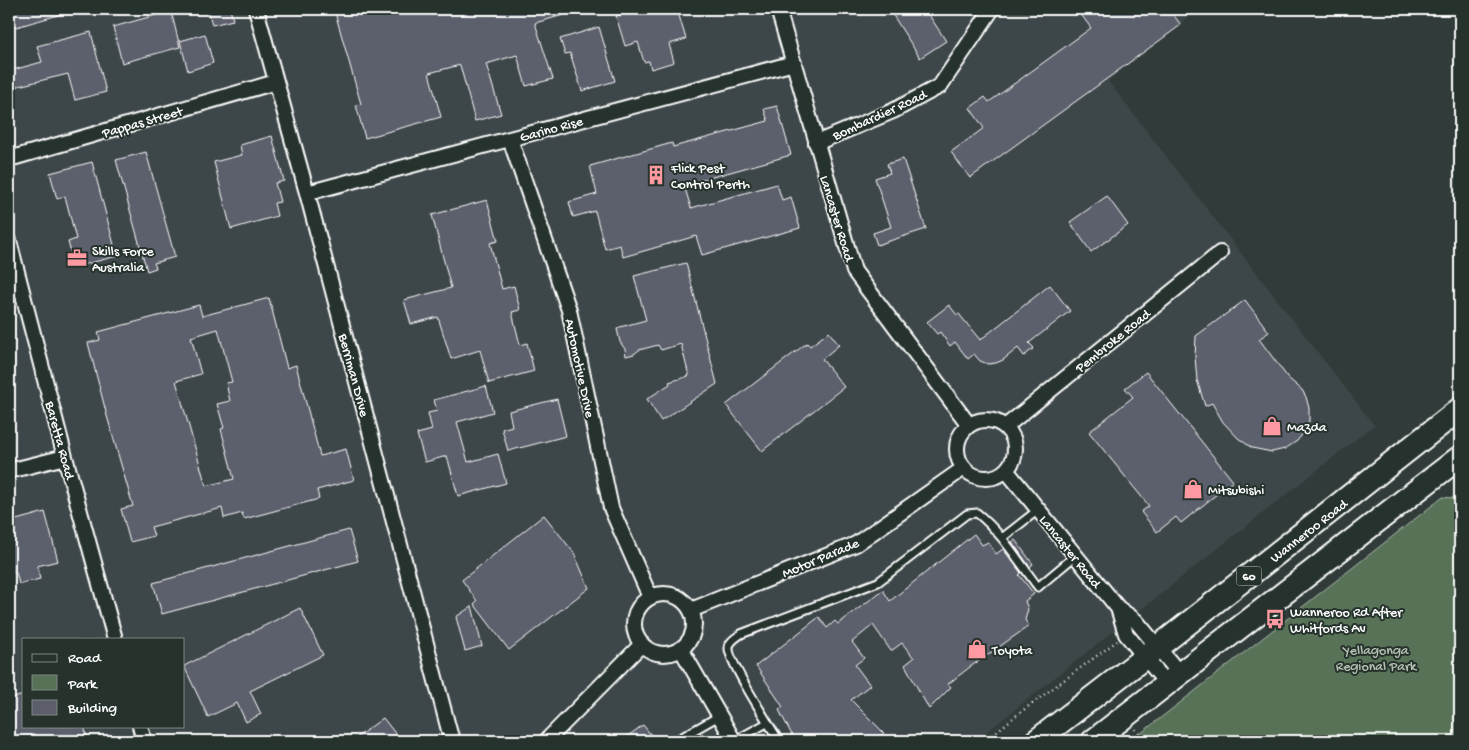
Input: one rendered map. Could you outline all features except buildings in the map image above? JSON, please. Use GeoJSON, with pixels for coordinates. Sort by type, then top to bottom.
{"type":"FeatureCollection","features":[{"type":"Feature","properties":{"kind":"highway","name":"Wanneroo Road"},"geometry":{"type":"LineString","coordinates":[[1036,741],[1460,410]]}},
{"type":"Feature","properties":{"kind":"highway","name":"60"},"geometry":{"type":"LineString","coordinates":[[1093,741],[1460,457]]}},
{"type":"Feature","properties":{"kind":"street","name":"Berriman Drive"},"geometry":{"type":"LineString","coordinates":[[256,9],[307,193],[447,724],[454,741]]}},
{"type":"Feature","properties":{"kind":"street","name":"Lancaster Road"},"geometry":{"type":"LineString","coordinates":[[778,9],[854,271],[969,425]]}},
{"type":"Feature","properties":{"kind":"street","name":"Bombardier Road"},"geometry":{"type":"LineString","coordinates":[[816,144],[893,111],[940,86],[992,9]]}},
{"type":"Feature","properties":{"kind":"street","name":"Garino Rise"},"geometry":{"type":"LineString","coordinates":[[307,193],[794,63]]}},
{"type":"Feature","properties":{"kind":"street","name":"Pappas Street"},"geometry":{"type":"LineString","coordinates":[[9,159],[276,82]]}},
{"type":"Feature","properties":{"kind":"street","name":"Automotive Drive"},"geometry":{"type":"LineString","coordinates":[[510,139],[569,310],[611,508],[650,597]]}},
{"type":"Feature","properties":{"kind":"street","name":"Baretta Road"},"geometry":{"type":"LineString","coordinates":[[9,242],[115,638]]}},
{"type":"Feature","properties":{"kind":"street","name":"Pembroke Road"},"geometry":{"type":"LineString","coordinates":[[1005,427],[1220,253]]}},
{"type":"Feature","properties":{"kind":"street"},"geometry":{"type":"LineString","coordinates":[[987,420],[997,422],[1005,427],[1011,435],[1014,444],[1012,462],[1006,470],[990,478],[980,478],[964,468],[959,460],[957,451],[958,441],[962,432],[969,425],[987,420]]}},
{"type":"Feature","properties":{"kind":"street"},"geometry":{"type":"LineString","coordinates":[[9,471],[65,457]]}},
{"type":"Feature","properties":{"kind":"street","name":"Motor Parade"},"geometry":{"type":"LineString","coordinates":[[691,610],[856,544],[964,468]]}},
{"type":"Feature","properties":{"kind":"street","name":"Lancaster Road"},"geometry":{"type":"LineString","coordinates":[[1006,470],[1118,608],[1125,633],[1152,652],[1173,679]]}},
{"type":"Feature","properties":{"kind":"street"},"geometry":{"type":"LineString","coordinates":[[662,594],[673,595],[683,601],[691,610],[694,620],[693,631],[689,641],[681,649],[671,653],[660,654],[650,651],[636,635],[634,624],[636,613],[641,604],[650,597],[662,594]]}},
{"type":"Feature","properties":{"kind":"street"},"geometry":{"type":"LineString","coordinates":[[546,741],[642,644]]}},
{"type":"Feature","properties":{"kind":"street"},"geometry":{"type":"LineString","coordinates":[[681,649],[734,741]]}},
{"type":"Feature","properties":{"kind":"street"},"geometry":{"type":"LineString","coordinates":[[141,728],[144,741]]}},
{"type":"Feature","properties":{"kind":"lane"},"geometry":{"type":"LineString","coordinates":[[1002,538],[1038,510]]}},
{"type":"Feature","properties":{"kind":"lane"},"geometry":{"type":"LineString","coordinates":[[779,741],[730,655],[729,647],[731,641],[742,634],[878,582],[967,514],[977,514],[987,521],[1038,587],[1076,556]]}},
{"type":"Feature","properties":{"kind":"lane"},"geometry":{"type":"LineString","coordinates":[[675,741],[719,716]]}},
{"type":"Feature","properties":{"kind":"lane"},"geometry":{"type":"LineString","coordinates":[[734,741],[767,722]]}},
{"type":"Feature","properties":{"kind":"shaded area"},"geometry":{"type":"Polygon","coordinates":[[[9,9],[1198,9],[1108,81],[1374,425],[975,741],[9,741],[9,9]]]}},
{"type":"Feature","properties":{"kind":"green space","name":"Yellagonga Regional Park"},"geometry":{"type":"Polygon","coordinates":[[[1443,497],[1460,499],[1460,741],[1131,741],[1443,497]]]}},
{"type":"Feature","properties":{"kind":"place","name":"Flick Pest Control Perth"},"geometry":{"type":"Point","coordinates":[656,175]}},
{"type":"Feature","properties":{"kind":"place","name":"Skills Force Australia"},"geometry":{"type":"Point","coordinates":[77,258]}},
{"type":"Feature","properties":{"kind":"place","name":"Mazda"},"geometry":{"type":"Point","coordinates":[1272,426]}},
{"type":"Feature","properties":{"kind":"place","name":"Mitsubishi"},"geometry":{"type":"Point","coordinates":[1193,489]}},
{"type":"Feature","properties":{"kind":"place","name":"Wanneroo Rd After Whitfords Av"},"geometry":{"type":"Point","coordinates":[1275,619]}},
{"type":"Feature","properties":{"kind":"place","name":"Toyota"},"geometry":{"type":"Point","coordinates":[977,649]}}]}
